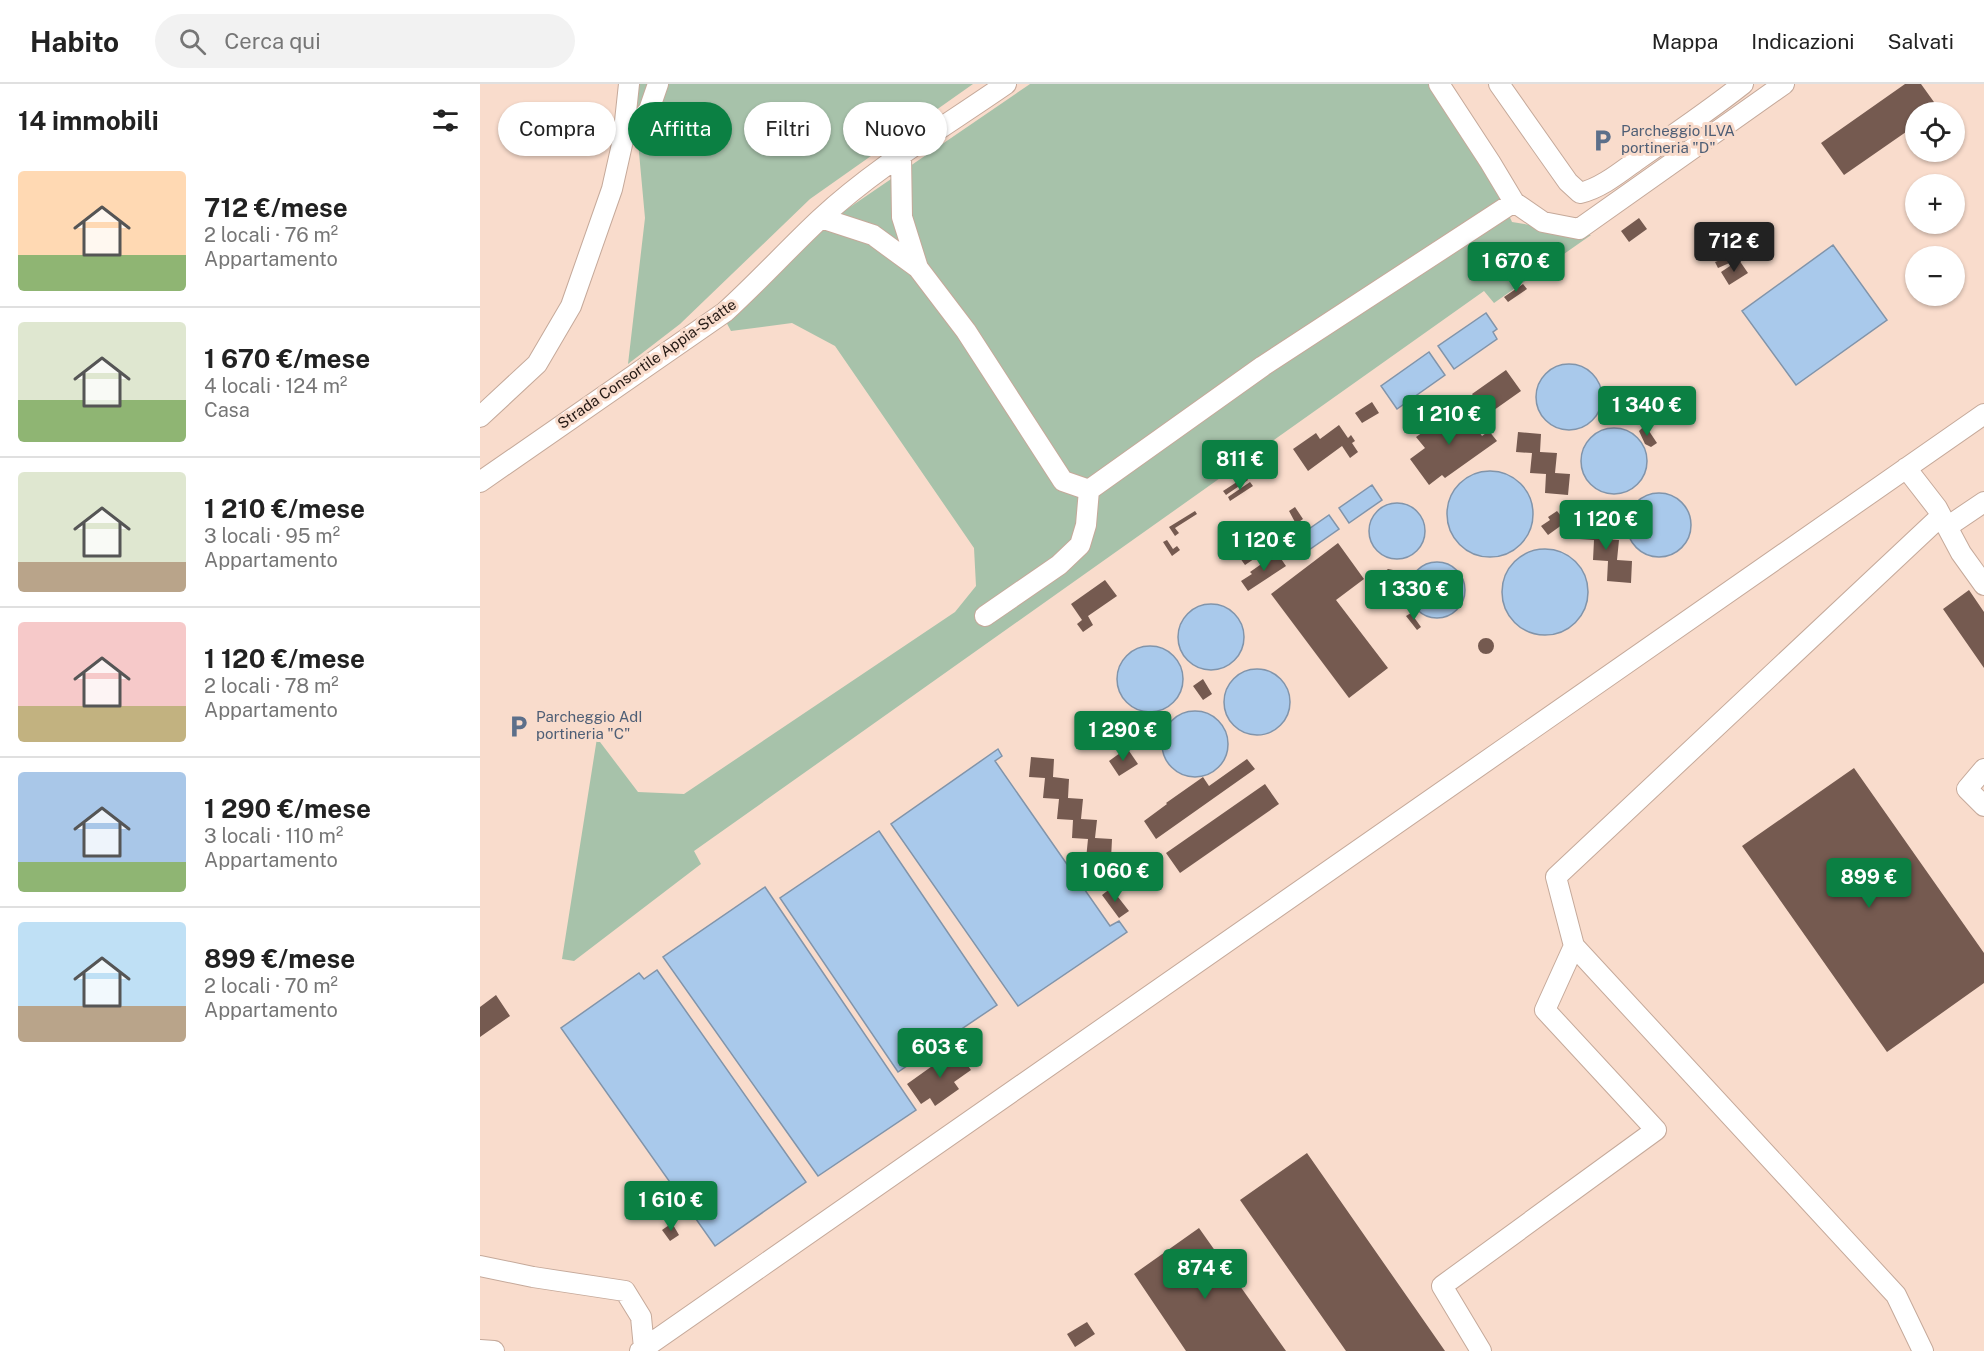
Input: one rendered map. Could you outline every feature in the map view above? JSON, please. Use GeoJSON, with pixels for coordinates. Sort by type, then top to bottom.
{"type":"FeatureCollection","features":[{"type":"Feature","properties":{"kind":"street"},"geometry":{"type":"LineString","coordinates":[[480,417],[537,364],[571,306],[612,189],[623,140],[629,84]]}},
{"type":"Feature","properties":{"kind":"street"},"geometry":{"type":"LineString","coordinates":[[623,140],[649,110],[658,84]]}},
{"type":"Feature","properties":{"kind":"street","name":"Strada Consortile Appia-Statte"},"geometry":{"type":"LineString","coordinates":[[947,124],[1006,84]]}},
{"type":"Feature","properties":{"kind":"street"},"geometry":{"type":"LineString","coordinates":[[1439,84],[1514,202],[1543,222],[1579,228],[1784,84]]}},
{"type":"Feature","properties":{"kind":"street"},"geometry":{"type":"LineString","coordinates":[[1499,84],[1568,182],[1580,193],[1589,191],[1636,160],[1718,104],[1743,84]]}},
{"type":"Feature","properties":{"kind":"street"},"geometry":{"type":"LineString","coordinates":[[901,156],[902,217],[918,267]]}},
{"type":"Feature","properties":{"kind":"street","name":"Strada Consortile Appia-Statte"},"geometry":{"type":"LineString","coordinates":[[480,482],[725,312],[821,218],[901,156]]}},
{"type":"Feature","properties":{"kind":"street"},"geometry":{"type":"LineString","coordinates":[[985,616],[1059,565],[1080,545],[1086,525],[1089,490],[1263,366],[1514,202]]}},
{"type":"Feature","properties":{"kind":"street"},"geometry":{"type":"LineString","coordinates":[[821,218],[873,235],[918,267],[966,331],[1064,481],[1089,490]]}},
{"type":"Feature","properties":{"kind":"street"},"geometry":{"type":"LineString","coordinates":[[642,1349],[1984,414]]}},
{"type":"Feature","properties":{"kind":"street"},"geometry":{"type":"LineString","coordinates":[[1906,468],[1944,521],[1961,553],[1984,585]]}},
{"type":"Feature","properties":{"kind":"street"},"geometry":{"type":"LineString","coordinates":[[1923,1351],[1896,1295],[1574,946],[1556,877],[1944,521],[1984,502]]}},
{"type":"Feature","properties":{"kind":"street"},"geometry":{"type":"LineString","coordinates":[[1984,769],[1967,789],[1984,806]]}},
{"type":"Feature","properties":{"kind":"street"},"geometry":{"type":"LineString","coordinates":[[1481,1351],[1442,1286],[1656,1130],[1545,1010],[1574,946]]}},
{"type":"Feature","properties":{"kind":"street"},"geometry":{"type":"LineString","coordinates":[[480,1266],[533,1277],[625,1291],[641,1317],[642,1349]]}},
{"type":"Feature","properties":{"kind":"street"},"geometry":{"type":"LineString","coordinates":[[480,1350],[494,1351]]}},
{"type":"Feature","properties":{"kind":"green space"},"geometry":{"type":"Polygon","coordinates":[[[636,84],[973,84],[947,102],[843,102],[843,156],[871,156],[810,199],[680,324],[628,364],[645,218],[639,156],[732,156],[732,102],[635,102],[636,84]]]}},
{"type":"Feature","properties":{"kind":"green space"},"geometry":{"type":"Polygon","coordinates":[[[1030,84],[1434,84],[1478,146],[1512,222],[1591,235],[1494,303],[1484,291],[694,851],[701,864],[574,961],[562,959],[597,738],[638,792],[684,794],[955,612],[976,586],[974,548],[835,346],[792,323],[731,331],[725,320],[796,244],[925,156],[947,156],[947,141],[1030,84]]]}},
{"type":"Feature","properties":{"kind":"water"},"geometry":{"type":"Polygon","coordinates":[[[1833,245],[1887,320],[1796,385],[1742,311],[1833,245]]]}},
{"type":"Feature","properties":{"kind":"water"},"geometry":{"type":"Polygon","coordinates":[[[1486,313],[1497,329],[1493,332],[1497,339],[1454,369],[1438,346],[1486,313]]]}},
{"type":"Feature","properties":{"kind":"water"},"geometry":{"type":"Polygon","coordinates":[[[1429,352],[1445,375],[1397,409],[1381,386],[1429,352]]]}},
{"type":"Feature","properties":{"kind":"water"},"geometry":{"type":"Polygon","coordinates":[[[1569,364],[1582,367],[1592,374],[1599,384],[1602,397],[1599,410],[1592,420],[1582,427],[1569,430],[1556,427],[1546,420],[1539,410],[1536,397],[1539,384],[1546,374],[1556,367],[1569,364]]]}},
{"type":"Feature","properties":{"kind":"water"},"geometry":{"type":"Polygon","coordinates":[[[1614,428],[1626,431],[1637,438],[1644,449],[1647,461],[1644,473],[1637,484],[1626,491],[1614,494],[1602,491],[1591,484],[1584,473],[1581,461],[1584,449],[1591,438],[1602,431],[1614,428]]]}},
{"type":"Feature","properties":{"kind":"water"},"geometry":{"type":"Polygon","coordinates":[[[1490,471],[1514,478],[1526,490],[1533,514],[1526,538],[1514,550],[1490,557],[1466,550],[1454,538],[1447,514],[1454,490],[1466,478],[1490,471]]]}},
{"type":"Feature","properties":{"kind":"water"},"geometry":{"type":"Polygon","coordinates":[[[1372,485],[1382,500],[1349,523],[1339,508],[1372,485]]]}},
{"type":"Feature","properties":{"kind":"water"},"geometry":{"type":"Polygon","coordinates":[[[1653,493],[1665,493],[1682,502],[1689,513],[1691,525],[1689,537],[1682,548],[1665,557],[1653,557],[1641,552],[1632,543],[1627,531],[1627,519],[1632,507],[1641,498],[1653,493]]]}},
{"type":"Feature","properties":{"kind":"water"},"geometry":{"type":"Polygon","coordinates":[[[1397,503],[1408,505],[1417,511],[1423,520],[1425,531],[1423,542],[1417,551],[1408,557],[1397,559],[1386,557],[1377,551],[1371,542],[1369,531],[1371,520],[1377,511],[1386,505],[1397,503]]]}},
{"type":"Feature","properties":{"kind":"water"},"geometry":{"type":"Polygon","coordinates":[[[1329,515],[1339,529],[1306,552],[1296,538],[1329,515]]]}},
{"type":"Feature","properties":{"kind":"water"},"geometry":{"type":"Polygon","coordinates":[[[1545,549],[1569,556],[1581,568],[1588,592],[1581,616],[1569,628],[1545,635],[1521,628],[1509,616],[1502,592],[1509,568],[1521,556],[1545,549]]]}},
{"type":"Feature","properties":{"kind":"water"},"geometry":{"type":"Polygon","coordinates":[[[1431,562],[1443,562],[1457,570],[1465,584],[1463,601],[1457,610],[1443,618],[1431,618],[1414,606],[1409,596],[1409,584],[1421,567],[1431,562]]]}},
{"type":"Feature","properties":{"kind":"water"},"geometry":{"type":"Polygon","coordinates":[[[1211,604],[1224,607],[1234,614],[1241,624],[1244,637],[1241,650],[1234,660],[1224,667],[1211,670],[1198,667],[1188,660],[1181,650],[1178,637],[1181,624],[1188,614],[1198,607],[1211,604]]]}},
{"type":"Feature","properties":{"kind":"water"},"geometry":{"type":"Polygon","coordinates":[[[1150,646],[1162,649],[1173,656],[1180,667],[1183,679],[1180,691],[1173,702],[1162,709],[1150,712],[1138,709],[1127,702],[1120,691],[1117,679],[1120,667],[1127,656],[1138,649],[1150,646]]]}},
{"type":"Feature","properties":{"kind":"water"},"geometry":{"type":"Polygon","coordinates":[[[1257,669],[1270,672],[1280,679],[1287,689],[1290,702],[1287,715],[1280,725],[1270,732],[1257,735],[1244,732],[1234,725],[1227,715],[1224,702],[1227,689],[1234,679],[1244,672],[1257,669]]]}},
{"type":"Feature","properties":{"kind":"water"},"geometry":{"type":"Polygon","coordinates":[[[1195,711],[1208,714],[1218,721],[1225,731],[1228,744],[1225,757],[1218,767],[1208,774],[1195,777],[1182,774],[1172,767],[1165,757],[1162,744],[1165,731],[1172,721],[1182,714],[1195,711]]]}},
{"type":"Feature","properties":{"kind":"water"},"geometry":{"type":"Polygon","coordinates":[[[998,749],[1002,756],[995,761],[1110,926],[1119,921],[1127,932],[1018,1006],[891,824],[998,749]]]}},
{"type":"Feature","properties":{"kind":"water"},"geometry":{"type":"Polygon","coordinates":[[[879,831],[997,1005],[898,1072],[780,898],[879,831]]]}},
{"type":"Feature","properties":{"kind":"water"},"geometry":{"type":"Polygon","coordinates":[[[765,887],[916,1110],[818,1176],[663,957],[765,887]]]}},
{"type":"Feature","properties":{"kind":"water"},"geometry":{"type":"Polygon","coordinates":[[[657,970],[806,1182],[715,1246],[561,1028],[639,973],[644,979],[657,970]]]}},
{"type":"Feature","properties":{"kind":"building"},"geometry":{"type":"Polygon","coordinates":[[[1905,84],[1921,84],[1934,102],[1905,102],[1905,133],[1844,175],[1821,143],[1905,84]]]}},
{"type":"Feature","properties":{"kind":"building"},"geometry":{"type":"Polygon","coordinates":[[[1639,218],[1647,229],[1629,242],[1621,231],[1639,218]]]}},
{"type":"Feature","properties":{"kind":"building"},"geometry":{"type":"Polygon","coordinates":[[[1731,256],[1734,261],[1718,268],[1715,262],[1731,256]]]}},
{"type":"Feature","properties":{"kind":"building"},"geometry":{"type":"Polygon","coordinates":[[[1739,260],[1748,273],[1729,285],[1721,272],[1739,260]]]}},
{"type":"Feature","properties":{"kind":"building"},"geometry":{"type":"Polygon","coordinates":[[[1523,284],[1527,289],[1508,302],[1504,297],[1523,284]]]}},
{"type":"Feature","properties":{"kind":"building"},"geometry":{"type":"Polygon","coordinates":[[[1506,370],[1521,391],[1487,415],[1472,394],[1506,370]]]}},
{"type":"Feature","properties":{"kind":"building"},"geometry":{"type":"Polygon","coordinates":[[[1372,402],[1379,413],[1362,423],[1355,413],[1372,402]]]}},
{"type":"Feature","properties":{"kind":"building"},"geometry":{"type":"Polygon","coordinates":[[[1457,408],[1467,422],[1471,420],[1482,436],[1489,431],[1497,441],[1445,478],[1442,475],[1429,485],[1410,459],[1425,448],[1416,437],[1457,408]]]}},
{"type":"Feature","properties":{"kind":"building"},"geometry":{"type":"Polygon","coordinates":[[[1339,425],[1348,438],[1351,435],[1355,441],[1352,443],[1358,452],[1350,458],[1342,446],[1308,471],[1293,449],[1316,433],[1320,439],[1339,425]]]}},
{"type":"Feature","properties":{"kind":"building"},"geometry":{"type":"Polygon","coordinates":[[[1645,425],[1657,443],[1651,447],[1645,444],[1639,431],[1645,425]]]}},
{"type":"Feature","properties":{"kind":"building"},"geometry":{"type":"Polygon","coordinates":[[[1518,432],[1541,434],[1540,452],[1557,453],[1555,473],[1570,474],[1568,495],[1545,493],[1546,474],[1530,473],[1532,453],[1516,452],[1518,432]]]}},
{"type":"Feature","properties":{"kind":"building"},"geometry":{"type":"Polygon","coordinates":[[[1246,476],[1248,480],[1226,495],[1223,491],[1246,476]]]}},
{"type":"Feature","properties":{"kind":"building"},"geometry":{"type":"Polygon","coordinates":[[[1250,482],[1253,486],[1230,501],[1228,497],[1250,482]]]}},
{"type":"Feature","properties":{"kind":"building"},"geometry":{"type":"Polygon","coordinates":[[[1295,507],[1303,519],[1296,524],[1289,511],[1295,507]]]}},
{"type":"Feature","properties":{"kind":"building"},"geometry":{"type":"Polygon","coordinates":[[[1195,511],[1197,514],[1175,528],[1179,533],[1175,536],[1169,527],[1195,511]]]}},
{"type":"Feature","properties":{"kind":"building"},"geometry":{"type":"Polygon","coordinates":[[[1557,511],[1566,522],[1548,535],[1541,526],[1557,511]]]}},
{"type":"Feature","properties":{"kind":"building"},"geometry":{"type":"Polygon","coordinates":[[[1580,519],[1603,521],[1602,539],[1619,540],[1617,560],[1632,561],[1631,583],[1607,581],[1608,561],[1593,560],[1594,540],[1579,539],[1580,519]]]}},
{"type":"Feature","properties":{"kind":"building"},"geometry":{"type":"Polygon","coordinates":[[[1266,524],[1279,542],[1245,565],[1232,547],[1266,524]]]}},
{"type":"Feature","properties":{"kind":"building"},"geometry":{"type":"Polygon","coordinates":[[[1167,540],[1173,549],[1177,546],[1180,550],[1172,556],[1163,542],[1167,540]]]}},
{"type":"Feature","properties":{"kind":"building"},"geometry":{"type":"Polygon","coordinates":[[[1338,543],[1364,579],[1336,600],[1388,668],[1349,698],[1271,594],[1338,543]]]}},
{"type":"Feature","properties":{"kind":"building"},"geometry":{"type":"Polygon","coordinates":[[[1277,553],[1286,566],[1248,591],[1241,581],[1277,553]]]}},
{"type":"Feature","properties":{"kind":"building"},"geometry":{"type":"Polygon","coordinates":[[[1388,569],[1393,570],[1400,580],[1394,588],[1390,587],[1382,577],[1388,569]]]}},
{"type":"Feature","properties":{"kind":"building"},"geometry":{"type":"Polygon","coordinates":[[[1105,580],[1117,596],[1088,616],[1093,625],[1083,632],[1077,624],[1082,620],[1071,604],[1105,580]]]}},
{"type":"Feature","properties":{"kind":"building"},"geometry":{"type":"Polygon","coordinates":[[[1969,590],[1984,612],[1984,668],[1943,609],[1969,590]]]}},
{"type":"Feature","properties":{"kind":"building"},"geometry":{"type":"Polygon","coordinates":[[[1411,613],[1421,627],[1417,630],[1406,616],[1411,613]]]}},
{"type":"Feature","properties":{"kind":"building"},"geometry":{"type":"Polygon","coordinates":[[[1483,638],[1489,638],[1494,646],[1492,652],[1483,654],[1478,649],[1478,643],[1483,638]]]}},
{"type":"Feature","properties":{"kind":"building"},"geometry":{"type":"Polygon","coordinates":[[[1203,679],[1212,694],[1203,700],[1193,686],[1203,679]]]}},
{"type":"Feature","properties":{"kind":"building"},"geometry":{"type":"Polygon","coordinates":[[[1127,748],[1138,764],[1119,776],[1109,761],[1127,748]]]}},
{"type":"Feature","properties":{"kind":"building"},"geometry":{"type":"Polygon","coordinates":[[[1031,757],[1054,759],[1053,777],[1069,779],[1068,798],[1083,799],[1081,819],[1097,820],[1095,838],[1112,839],[1111,859],[1126,860],[1124,881],[1100,880],[1102,860],[1086,859],[1088,839],[1072,838],[1073,820],[1057,819],[1059,799],[1043,798],[1045,778],[1029,777],[1031,757]]]}},
{"type":"Feature","properties":{"kind":"building"},"geometry":{"type":"Polygon","coordinates":[[[1247,759],[1255,769],[1156,839],[1144,821],[1203,777],[1209,786],[1247,759]]]}},
{"type":"Feature","properties":{"kind":"building"},"geometry":{"type":"Polygon","coordinates":[[[1854,768],[1984,953],[1984,983],[1887,1052],[1742,846],[1854,768]]]}},
{"type":"Feature","properties":{"kind":"building"},"geometry":{"type":"Polygon","coordinates":[[[1265,784],[1279,804],[1180,873],[1166,853],[1265,784]]]}},
{"type":"Feature","properties":{"kind":"building"},"geometry":{"type":"Polygon","coordinates":[[[1111,888],[1129,911],[1119,918],[1102,895],[1111,888]]]}},
{"type":"Feature","properties":{"kind":"building"},"geometry":{"type":"Polygon","coordinates":[[[496,995],[510,1016],[480,1037],[480,1007],[496,995]]]}},
{"type":"Feature","properties":{"kind":"building"},"geometry":{"type":"Polygon","coordinates":[[[956,1049],[971,1070],[954,1082],[959,1089],[935,1106],[930,1098],[921,1104],[907,1084],[956,1049]]]}},
{"type":"Feature","properties":{"kind":"building"},"geometry":{"type":"Polygon","coordinates":[[[1307,1153],[1445,1351],[1346,1351],[1240,1200],[1307,1153]]]}},
{"type":"Feature","properties":{"kind":"building"},"geometry":{"type":"Polygon","coordinates":[[[672,1223],[679,1235],[670,1241],[662,1230],[672,1223]]]}},
{"type":"Feature","properties":{"kind":"building"},"geometry":{"type":"Polygon","coordinates":[[[1199,1228],[1286,1351],[1186,1351],[1134,1274],[1199,1228]]]}},
{"type":"Feature","properties":{"kind":"building"},"geometry":{"type":"Polygon","coordinates":[[[1087,1322],[1095,1334],[1075,1347],[1067,1334],[1087,1322]]]}},
{"type":"Feature","properties":{"kind":"place","name":"Parcheggio ILVA portineria \"D\""},"geometry":{"type":"Point","coordinates":[1603,140]}},
{"type":"Feature","properties":{"kind":"place","name":"Parcheggio AdI portineria \"C\""},"geometry":{"type":"Point","coordinates":[518,726]}}]}
